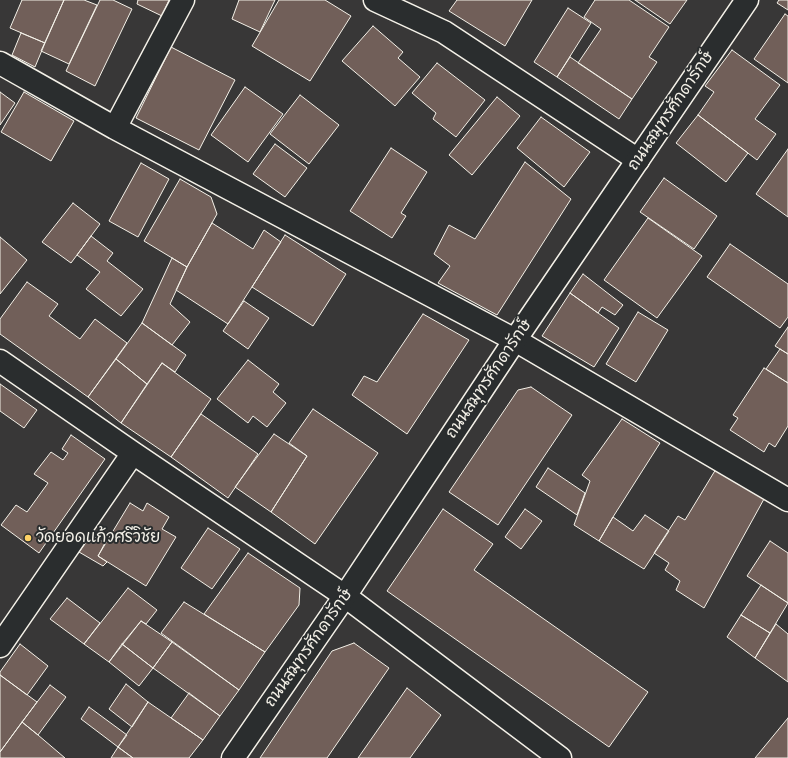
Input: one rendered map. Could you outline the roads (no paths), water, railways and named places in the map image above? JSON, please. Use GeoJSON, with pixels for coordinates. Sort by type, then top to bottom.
{"type":"FeatureCollection","features":[{"type":"Feature","properties":{"kind":"street"},"geometry":{"type":"LineString","coordinates":[[115,128],[183,0]]}},
{"type":"Feature","properties":{"kind":"street"},"geometry":{"type":"LineString","coordinates":[[375,0],[444,32],[638,160]]}},
{"type":"Feature","properties":{"kind":"street","name":"ถนนสมุทรศักดารักษ์"},"geometry":{"type":"LineString","coordinates":[[232,758],[345,596],[515,340],[747,0]]}},
{"type":"Feature","properties":{"kind":"street"},"geometry":{"type":"LineString","coordinates":[[0,63],[115,128],[515,340],[788,500]]}},
{"type":"Feature","properties":{"kind":"street"},"geometry":{"type":"LineString","coordinates":[[0,361],[345,596],[560,758]]}},
{"type":"Feature","properties":{"kind":"street"},"geometry":{"type":"LineString","coordinates":[[0,646],[133,453]]}},
{"type":"Feature","properties":{"kind":"place","name":"วัดยอดแก้วศรีวิชัย"},"geometry":{"type":"Point","coordinates":[28,538]}}]}
